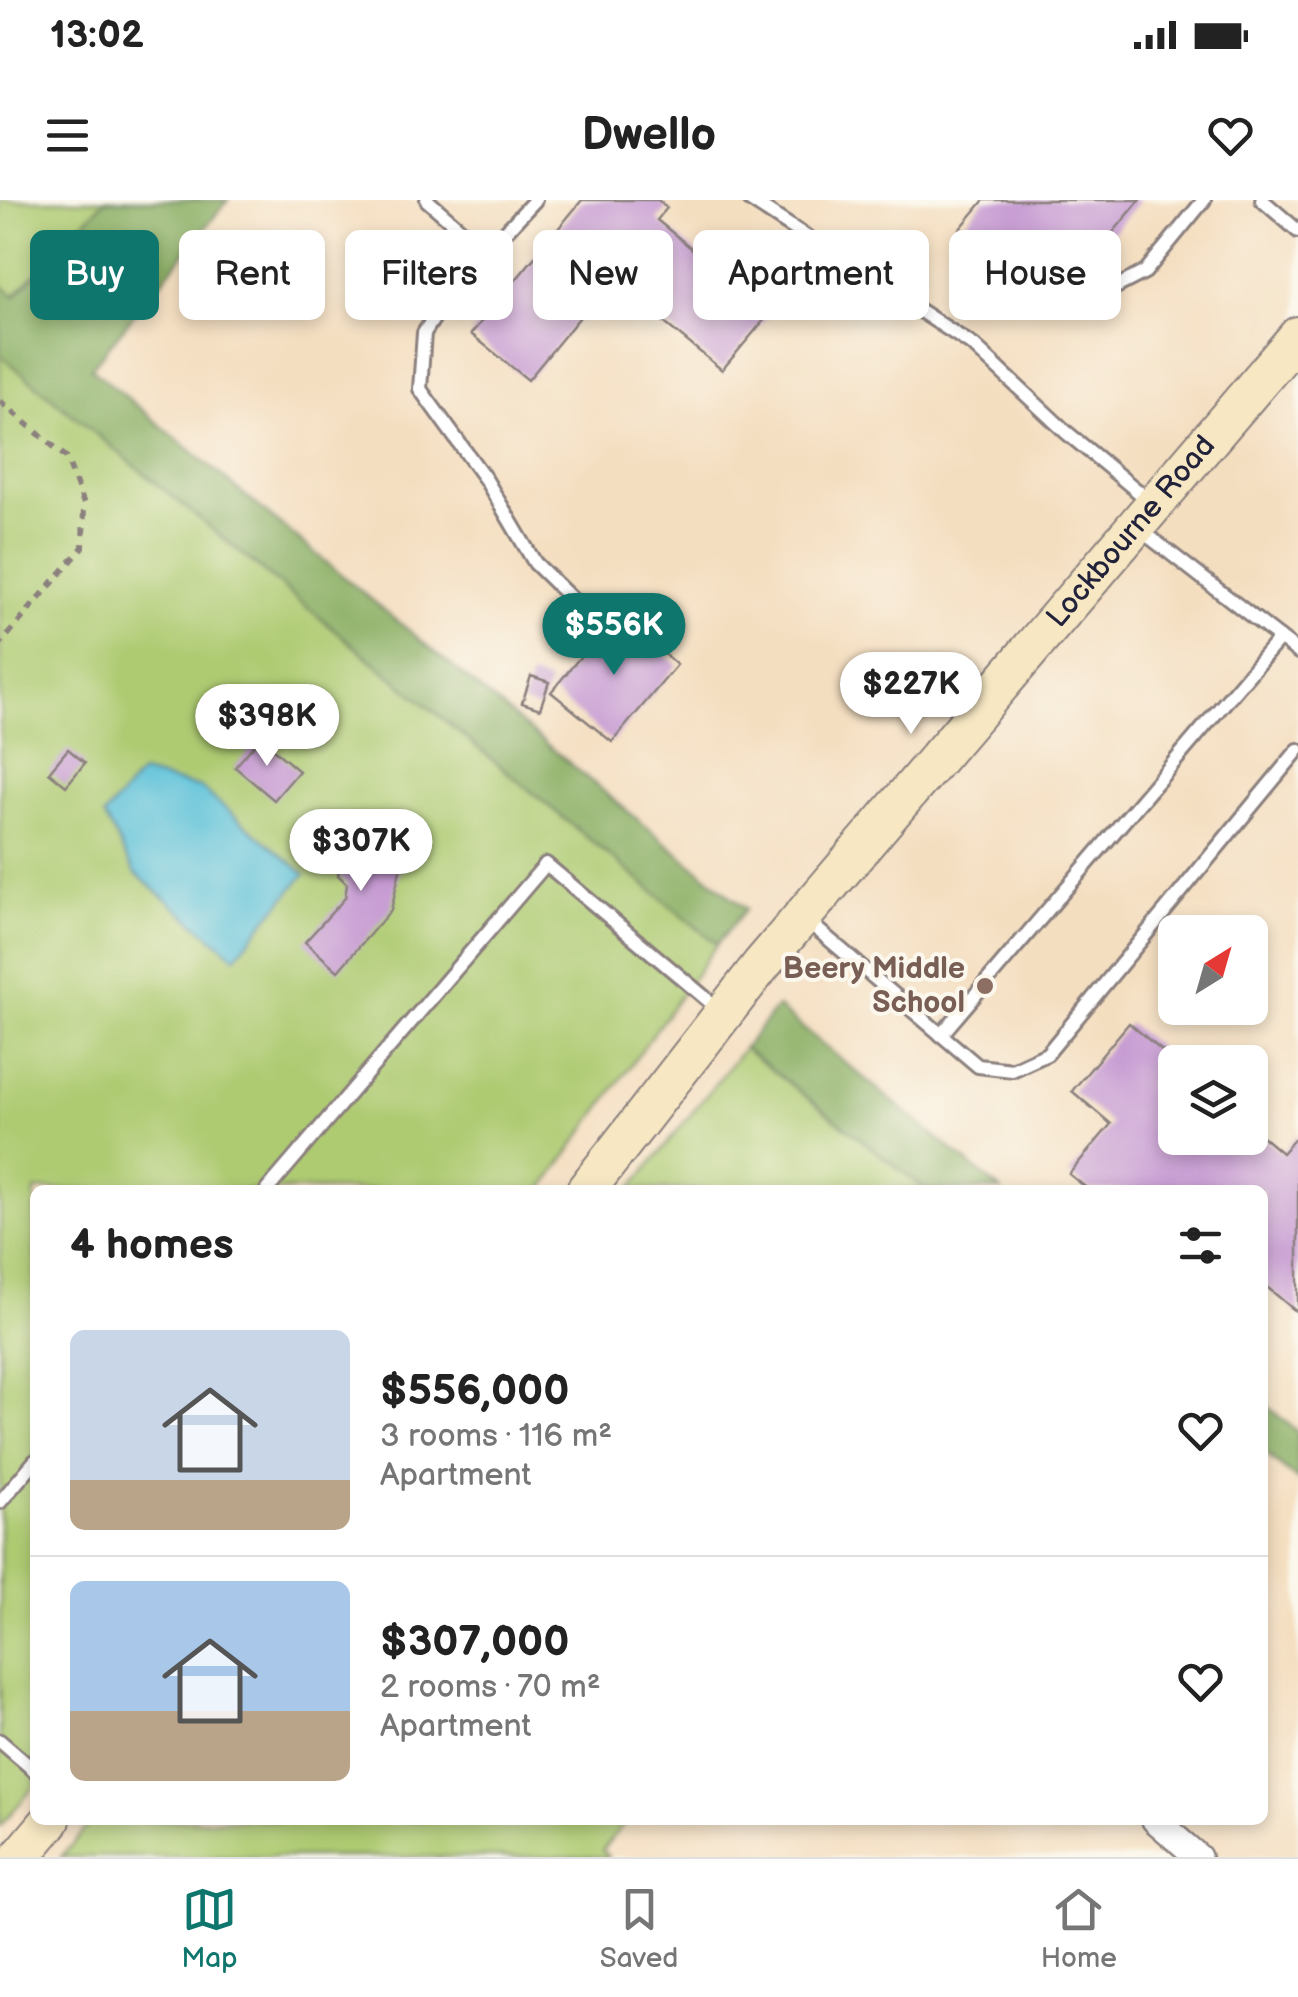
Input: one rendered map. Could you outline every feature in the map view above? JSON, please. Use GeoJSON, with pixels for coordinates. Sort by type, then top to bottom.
{"type":"FeatureCollection","features":[{"type":"Feature","properties":{"kind":"main road","name":"Lockbourne Road"},"geometry":{"type":"LineString","coordinates":[[590,1185],[802,916],[1298,336]]}},
{"type":"Feature","properties":{"kind":"main road"},"geometry":{"type":"LineString","coordinates":[[20,1857],[48,1825]]}},
{"type":"Feature","properties":{"kind":"street"},"geometry":{"type":"LineString","coordinates":[[1162,1825],[1198,1857]]}},
{"type":"Feature","properties":{"kind":"lane"},"geometry":{"type":"LineString","coordinates":[[426,200],[461,230]]}},
{"type":"Feature","properties":{"kind":"lane"},"geometry":{"type":"LineString","coordinates":[[506,230],[535,200]]}},
{"type":"Feature","properties":{"kind":"lane"},"geometry":{"type":"LineString","coordinates":[[750,200],[974,346],[1066,432],[1145,516],[1298,652]]}},
{"type":"Feature","properties":{"kind":"lane"},"geometry":{"type":"LineString","coordinates":[[1121,284],[1145,272],[1204,200]]}},
{"type":"Feature","properties":{"kind":"lane"},"geometry":{"type":"LineString","coordinates":[[1262,200],[1298,232]]}},
{"type":"Feature","properties":{"kind":"lane"},"geometry":{"type":"LineString","coordinates":[[432,320],[424,333],[420,388],[486,480],[535,563],[588,614]]}},
{"type":"Feature","properties":{"kind":"lane"},"geometry":{"type":"LineString","coordinates":[[941,1035],[1280,638]]}},
{"type":"Feature","properties":{"kind":"lane"},"geometry":{"type":"LineString","coordinates":[[802,916],[978,1066],[1012,1070],[1047,1054],[1298,750]]}},
{"type":"Feature","properties":{"kind":"lane"},"geometry":{"type":"LineString","coordinates":[[271,1185],[546,864],[724,1014]]}},
{"type":"Feature","properties":{"kind":"lane"},"geometry":{"type":"LineString","coordinates":[[0,1502],[30,1468]]}},
{"type":"Feature","properties":{"kind":"lane"},"geometry":{"type":"LineString","coordinates":[[0,1741],[30,1767]]}},
{"type":"Feature","properties":{"kind":"path"},"geometry":{"type":"LineString","coordinates":[[0,401],[66,456],[84,504],[83,547],[0,644]]}},
{"type":"Feature","properties":{"kind":"green space"},"geometry":{"type":"Polygon","coordinates":[[[0,200],[105,200],[77,230],[30,230],[30,279],[14,296],[0,285],[0,200]]]}},
{"type":"Feature","properties":{"kind":"green space"},"geometry":{"type":"Polygon","coordinates":[[[105,200],[228,200],[204,230],[179,230],[179,260],[159,285],[159,230],[77,230],[105,200]]]}},
{"type":"Feature","properties":{"kind":"green space"},"geometry":{"type":"Polygon","coordinates":[[[30,280],[30,320],[130,320],[91,368],[746,909],[717,944],[0,355],[0,285],[15,296],[30,280]]]}},
{"type":"Feature","properties":{"kind":"green space"},"geometry":{"type":"Polygon","coordinates":[[[0,355],[717,944],[546,1185],[30,1185],[30,1792],[0,1826],[0,355]]]}},
{"type":"Feature","properties":{"kind":"green space"},"geometry":{"type":"Polygon","coordinates":[[[777,1007],[995,1185],[920,1185],[744,1048],[777,1007]]]}},
{"type":"Feature","properties":{"kind":"green space"},"geometry":{"type":"Polygon","coordinates":[[[744,1048],[920,1185],[634,1185],[744,1048]]]}},
{"type":"Feature","properties":{"kind":"green space"},"geometry":{"type":"Polygon","coordinates":[[[1268,1407],[1298,1432],[1298,1480],[1268,1456],[1268,1407]]]}},
{"type":"Feature","properties":{"kind":"green space"},"geometry":{"type":"Polygon","coordinates":[[[89,1825],[623,1825],[602,1850],[608,1857],[61,1857],[89,1825]]]}},
{"type":"Feature","properties":{"kind":"water"},"geometry":{"type":"Polygon","coordinates":[[[141,773],[201,788],[305,874],[235,957],[135,873],[104,816],[141,773]]]}},
{"type":"Feature","properties":{"kind":"building"},"geometry":{"type":"Polygon","coordinates":[[[582,200],[658,200],[667,208],[657,220],[669,230],[557,230],[582,200]]]}},
{"type":"Feature","properties":{"kind":"building"},"geometry":{"type":"Polygon","coordinates":[[[984,200],[1140,200],[1115,230],[959,230],[984,200]]]}},
{"type":"Feature","properties":{"kind":"building"},"geometry":{"type":"Polygon","coordinates":[[[673,233],[693,250],[693,320],[764,320],[722,370],[661,320],[673,320],[673,233]]]}},
{"type":"Feature","properties":{"kind":"building"},"geometry":{"type":"Polygon","coordinates":[[[533,259],[533,320],[577,320],[528,380],[471,334],[483,320],[513,320],[513,283],[533,259]]]}},
{"type":"Feature","properties":{"kind":"building"},"geometry":{"type":"Polygon","coordinates":[[[616,614],[677,665],[612,742],[551,692],[616,614]]]}},
{"type":"Feature","properties":{"kind":"building"},"geometry":{"type":"Polygon","coordinates":[[[531,676],[549,682],[540,709],[522,703],[531,676]]]}},
{"type":"Feature","properties":{"kind":"building"},"geometry":{"type":"Polygon","coordinates":[[[260,738],[299,771],[274,800],[235,767],[260,738]]]}},
{"type":"Feature","properties":{"kind":"building"},"geometry":{"type":"Polygon","coordinates":[[[68,749],[85,763],[66,786],[49,772],[68,749]]]}},
{"type":"Feature","properties":{"kind":"building"},"geometry":{"type":"Polygon","coordinates":[[[348,826],[407,839],[391,910],[338,971],[305,942],[345,898],[347,884],[338,875],[348,826]]]}},
{"type":"Feature","properties":{"kind":"building"},"geometry":{"type":"Polygon","coordinates":[[[1129,1023],[1158,1048],[1158,1155],[1268,1155],[1268,1141],[1282,1153],[1298,1135],[1298,1313],[1268,1288],[1268,1185],[1083,1185],[1069,1174],[1111,1124],[1072,1091],[1129,1023]]]}},
{"type":"Feature","properties":{"kind":"place","name":"Beery Middle School"},"geometry":{"type":"Point","coordinates":[985,986]}}]}
